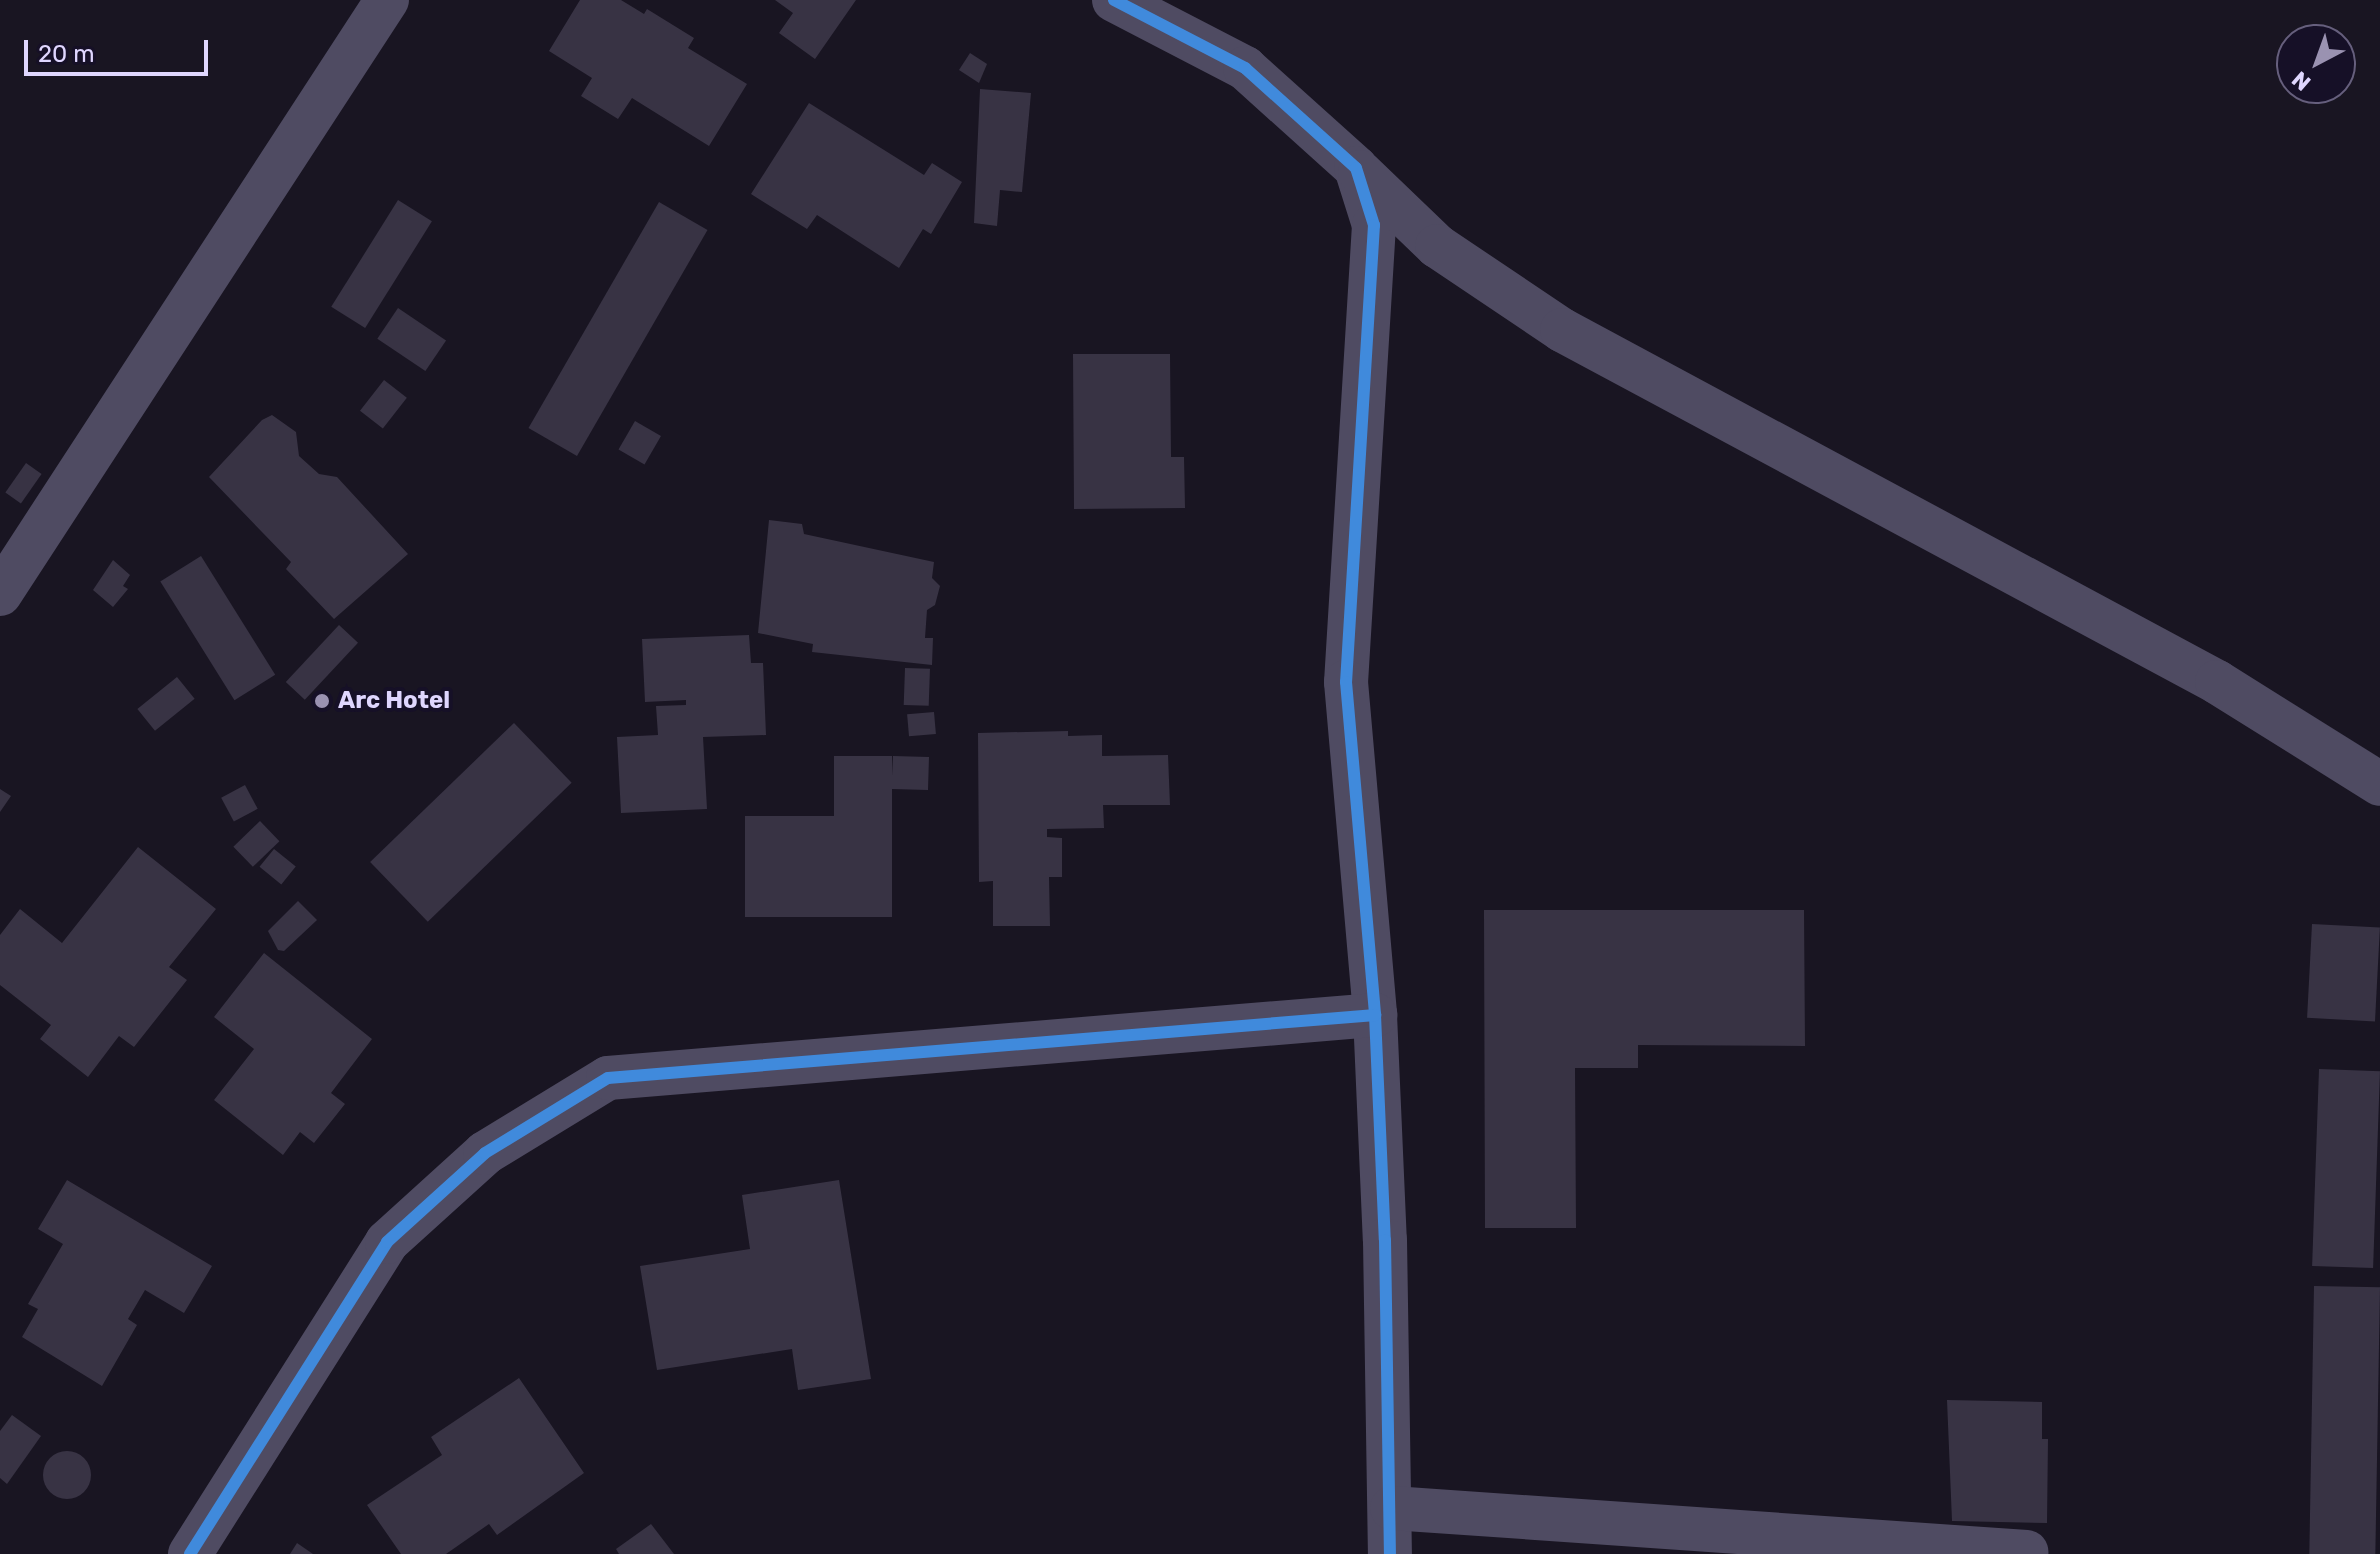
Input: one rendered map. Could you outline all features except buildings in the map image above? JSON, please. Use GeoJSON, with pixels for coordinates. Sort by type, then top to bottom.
{"type":"FeatureCollection","features":[{"type":"Feature","properties":{"kind":"street"},"geometry":{"type":"LineString","coordinates":[[0,594],[387,0]]}},
{"type":"Feature","properties":{"kind":"street"},"geometry":{"type":"LineString","coordinates":[[1114,0],[1245,68],[1437,246],[1562,330],[2217,682],[2380,784]]}},
{"type":"Feature","properties":{"kind":"street"},"geometry":{"type":"LineString","coordinates":[[1356,168],[1374,225],[1346,682],[1375,1015],[1392,1508],[1390,1554]]}},
{"type":"Feature","properties":{"kind":"street"},"geometry":{"type":"LineString","coordinates":[[190,1554],[387,1242],[485,1153],[608,1078],[1375,1015]]}},
{"type":"Feature","properties":{"kind":"street"},"geometry":{"type":"LineString","coordinates":[[1392,1508],[2026,1552]]}},
{"type":"Feature","properties":{"kind":"cycle path"},"geometry":{"type":"LineString","coordinates":[[1114,0],[1245,68],[1356,168],[1374,225],[1346,682],[1375,1015],[1385,1240],[1390,1554]]}},
{"type":"Feature","properties":{"kind":"cycle path"},"geometry":{"type":"LineString","coordinates":[[190,1554],[387,1242],[485,1153],[608,1078],[1375,1015]]}},
{"type":"Feature","properties":{"kind":"place","name":"Arc Hotel"},"geometry":{"type":"Point","coordinates":[322,701]}}]}
